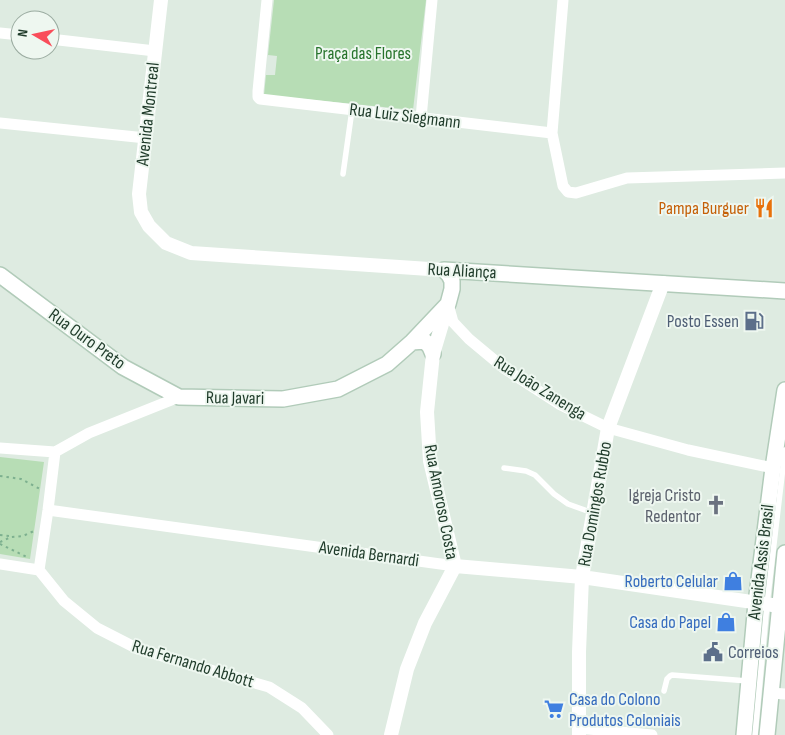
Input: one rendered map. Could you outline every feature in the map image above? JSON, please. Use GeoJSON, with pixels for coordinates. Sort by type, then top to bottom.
{"type":"FeatureCollection","features":[{"type":"Feature","properties":{"kind":"main road","name":"Rua Aliança"},"geometry":{"type":"LineString","coordinates":[[444,270],[785,291]]}},
{"type":"Feature","properties":{"kind":"main road"},"geometry":{"type":"LineString","coordinates":[[444,270],[452,280],[452,289]]}},
{"type":"Feature","properties":{"kind":"main road"},"geometry":{"type":"LineString","coordinates":[[452,289],[460,279],[472,272]]}},
{"type":"Feature","properties":{"kind":"main road","name":"Rua Ouro Preto"},"geometry":{"type":"LineString","coordinates":[[0,275],[123,367],[179,397]]}},
{"type":"Feature","properties":{"kind":"main road","name":"Rua Amoroso Costa"},"geometry":{"type":"LineString","coordinates":[[448,304],[452,289]]}},
{"type":"Feature","properties":{"kind":"main road","name":"Rua Javari"},"geometry":{"type":"LineString","coordinates":[[179,397],[283,399],[338,389],[387,364],[412,342],[448,304]]}},
{"type":"Feature","properties":{"kind":"main road"},"geometry":{"type":"LineString","coordinates":[[412,342],[425,341],[433,354]]}},
{"type":"Feature","properties":{"kind":"main road","name":"Avenida Assis Brasil"},"geometry":{"type":"LineString","coordinates":[[766,735],[778,694],[767,604],[773,468],[785,390]]}},
{"type":"Feature","properties":{"kind":"main road","name":"Avenida Assis Brasil"},"geometry":{"type":"LineString","coordinates":[[744,735],[749,681],[767,604],[784,562]]}},
{"type":"Feature","properties":{"kind":"street","name":"Avenida Montreal"},"geometry":{"type":"LineString","coordinates":[[149,226],[141,212],[139,194],[161,0]]}},
{"type":"Feature","properties":{"kind":"street","name":"Rua Luiz Siegmann"},"geometry":{"type":"LineString","coordinates":[[267,0],[258,91],[258,96],[263,99],[552,133]]}},
{"type":"Feature","properties":{"kind":"street"},"geometry":{"type":"LineString","coordinates":[[421,118],[432,0]]}},
{"type":"Feature","properties":{"kind":"street"},"geometry":{"type":"LineString","coordinates":[[563,0],[552,133],[563,186],[568,192],[576,193],[627,178],[785,173]]}},
{"type":"Feature","properties":{"kind":"street"},"geometry":{"type":"LineString","coordinates":[[60,40],[155,50]]}},
{"type":"Feature","properties":{"kind":"street"},"geometry":{"type":"LineString","coordinates":[[0,123],[146,138]]}},
{"type":"Feature","properties":{"kind":"street","name":"Rua Aliança"},"geometry":{"type":"LineString","coordinates":[[149,226],[166,243],[191,253],[444,270]]}},
{"type":"Feature","properties":{"kind":"street","name":"Rua Domingos Rubbo"},"geometry":{"type":"LineString","coordinates":[[579,731],[579,652],[582,577],[608,428],[663,283]]}},
{"type":"Feature","properties":{"kind":"street","name":"Rua João Zanenga"},"geometry":{"type":"LineString","coordinates":[[448,304],[453,322],[469,339],[505,369],[559,404],[608,428],[688,450],[773,468]]}},
{"type":"Feature","properties":{"kind":"street","name":"Rua Amoroso Costa"},"geometry":{"type":"LineString","coordinates":[[391,735],[407,669],[425,623],[455,566],[430,460],[427,412],[433,354],[448,304]]}},
{"type":"Feature","properties":{"kind":"street","name":"Rua Javari"},"geometry":{"type":"LineString","coordinates":[[55,452],[89,433],[179,397]]}},
{"type":"Feature","properties":{"kind":"street"},"geometry":{"type":"LineString","coordinates":[[0,448],[55,452],[39,570],[0,564]]}},
{"type":"Feature","properties":{"kind":"street","name":"Avenida Bernardi"},"geometry":{"type":"LineString","coordinates":[[48,510],[455,566],[582,577],[767,604]]}},
{"type":"Feature","properties":{"kind":"street","name":"Rua Fernando Abbott"},"geometry":{"type":"LineString","coordinates":[[39,570],[64,601],[97,628],[138,649],[269,687],[302,708],[328,735]]}},
{"type":"Feature","properties":{"kind":"street"},"geometry":{"type":"LineString","coordinates":[[579,731],[652,735]]}},
{"type":"Feature","properties":{"kind":"lane"},"geometry":{"type":"LineString","coordinates":[[343,174],[352,110]]}},
{"type":"Feature","properties":{"kind":"lane"},"geometry":{"type":"LineString","coordinates":[[756,735],[767,604],[785,450]]}},
{"type":"Feature","properties":{"kind":"lane"},"geometry":{"type":"LineString","coordinates":[[504,468],[526,471],[535,475],[554,494],[568,504],[593,513]]}},
{"type":"Feature","properties":{"kind":"lane"},"geometry":{"type":"LineString","coordinates":[[758,703],[767,604]]}},
{"type":"Feature","properties":{"kind":"lane"},"geometry":{"type":"LineString","coordinates":[[758,703],[767,604]]}},
{"type":"Feature","properties":{"kind":"lane"},"geometry":{"type":"LineString","coordinates":[[664,691],[667,679],[672,676],[749,681]]}},
{"type":"Feature","properties":{"kind":"path"},"geometry":{"type":"LineString","coordinates":[[0,476],[21,479],[43,490]]}},
{"type":"Feature","properties":{"kind":"path"},"geometry":{"type":"LineString","coordinates":[[0,535],[11,537],[23,536],[37,529]]}},
{"type":"Feature","properties":{"kind":"path"},"geometry":{"type":"LineString","coordinates":[[0,543],[11,537]]}},
{"type":"Feature","properties":{"kind":"path"},"geometry":{"type":"LineString","coordinates":[[0,543],[30,559],[39,570]]}},
{"type":"Feature","properties":{"kind":"green space","name":"Praça das Flores"},"geometry":{"type":"Polygon","coordinates":[[[274,0],[426,0],[413,110],[264,95],[266,75],[275,75],[277,56],[268,55],[274,0]]]}},
{"type":"Feature","properties":{"kind":"green space"},"geometry":{"type":"Polygon","coordinates":[[[0,457],[44,462],[30,559],[0,554],[0,457]]]}},
{"type":"Feature","properties":{"kind":"place","name":"Pampa Burguer"},"geometry":{"type":"Point","coordinates":[764,208]}},
{"type":"Feature","properties":{"kind":"place","name":"Posto Essen"},"geometry":{"type":"Point","coordinates":[754,321]}},
{"type":"Feature","properties":{"kind":"place","name":"Igreja Cristo Redentor"},"geometry":{"type":"Point","coordinates":[716,505]}},
{"type":"Feature","properties":{"kind":"place","name":"Roberto Celular"},"geometry":{"type":"Point","coordinates":[733,581]}},
{"type":"Feature","properties":{"kind":"place","name":"Casa do Papel"},"geometry":{"type":"Point","coordinates":[726,622]}},
{"type":"Feature","properties":{"kind":"place","name":"Correios"},"geometry":{"type":"Point","coordinates":[713,652]}},
{"type":"Feature","properties":{"kind":"place","name":"Casa do Colono Produtos Coloniais"},"geometry":{"type":"Point","coordinates":[554,709]}}]}
